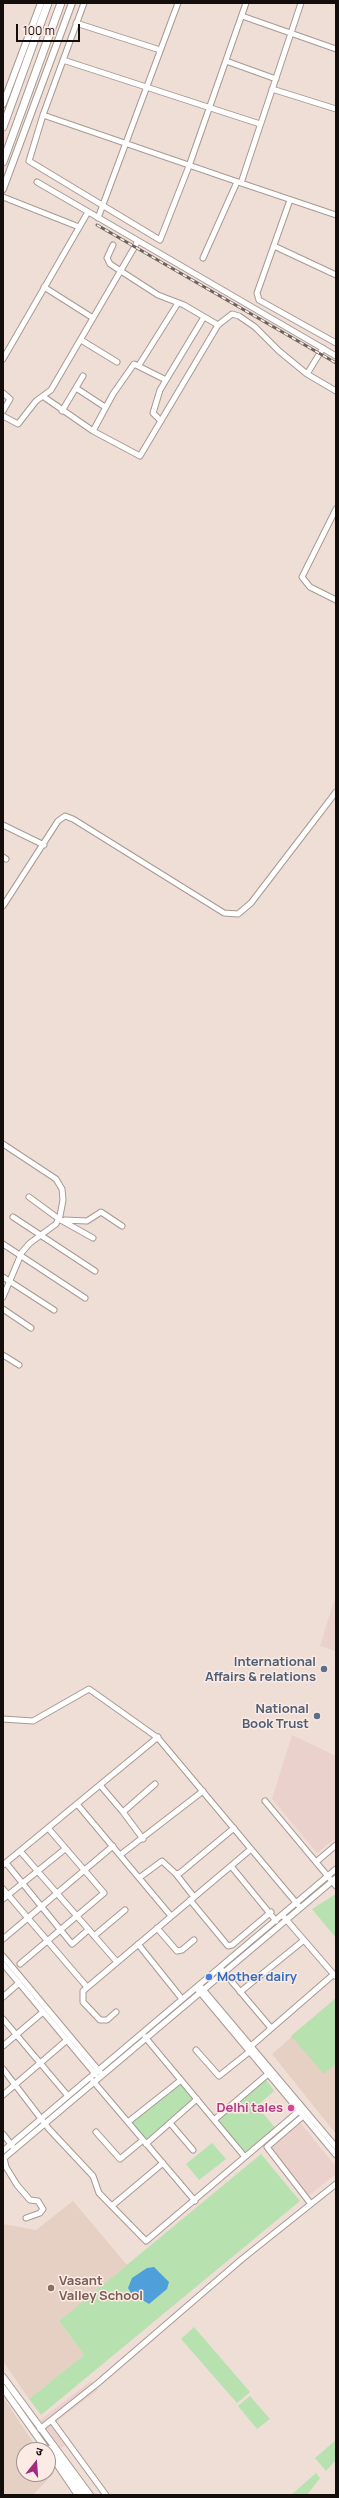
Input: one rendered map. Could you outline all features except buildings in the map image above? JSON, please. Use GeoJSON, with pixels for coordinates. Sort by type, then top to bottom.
{"type":"FeatureCollection","features":[{"type":"Feature","properties":{"kind":"highway"},"geometry":{"type":"LineString","coordinates":[[3,127],[48,3]]}},
{"type":"Feature","properties":{"kind":"highway"},"geometry":{"type":"LineString","coordinates":[[3,162],[61,3]]}},
{"type":"Feature","properties":{"kind":"main road"},"geometry":{"type":"LineString","coordinates":[[3,104],[41,3]]}},
{"type":"Feature","properties":{"kind":"main road"},"geometry":{"type":"LineString","coordinates":[[3,189],[72,3]]}},
{"type":"Feature","properties":{"kind":"main road"},"geometry":{"type":"LineString","coordinates":[[3,2378],[90,2495]]}},
{"type":"Feature","properties":{"kind":"main road"},"geometry":{"type":"LineString","coordinates":[[3,2388],[41,2442]]}},
{"type":"Feature","properties":{"kind":"main road"},"geometry":{"type":"LineString","coordinates":[[56,2456],[84,2495]]}},
{"type":"Feature","properties":{"kind":"main road"},"geometry":{"type":"LineString","coordinates":[[56,2463],[78,2495]]}},
{"type":"Feature","properties":{"kind":"street"},"geometry":{"type":"LineString","coordinates":[[84,3],[43,115],[29,158],[30,162],[161,239],[189,166],[246,3]]}},
{"type":"Feature","properties":{"kind":"street"},"geometry":{"type":"LineString","coordinates":[[98,218],[124,144],[178,3]]}},
{"type":"Feature","properties":{"kind":"street"},"geometry":{"type":"LineString","coordinates":[[203,258],[239,183],[292,33],[301,3]]}},
{"type":"Feature","properties":{"kind":"street"},"geometry":{"type":"LineString","coordinates":[[242,16],[336,49]]}},
{"type":"Feature","properties":{"kind":"street"},"geometry":{"type":"LineString","coordinates":[[76,23],[160,50]]}},
{"type":"Feature","properties":{"kind":"street"},"geometry":{"type":"LineString","coordinates":[[63,60],[146,85],[260,124]]}},
{"type":"Feature","properties":{"kind":"street"},"geometry":{"type":"LineString","coordinates":[[226,61],[276,79]]}},
{"type":"Feature","properties":{"kind":"street"},"geometry":{"type":"LineString","coordinates":[[272,89],[336,109]]}},
{"type":"Feature","properties":{"kind":"street"},"geometry":{"type":"LineString","coordinates":[[43,115],[124,144],[336,215]]}},
{"type":"Feature","properties":{"kind":"street"},"geometry":{"type":"LineString","coordinates":[[36,182],[336,356]]}},
{"type":"Feature","properties":{"kind":"street"},"geometry":{"type":"LineString","coordinates":[[3,197],[79,227]]}},
{"type":"Feature","properties":{"kind":"street"},"geometry":{"type":"LineString","coordinates":[[290,200],[257,293],[259,300],[336,344]]}},
{"type":"Feature","properties":{"kind":"street"},"geometry":{"type":"LineString","coordinates":[[3,358],[88,212]]}},
{"type":"Feature","properties":{"kind":"street"},"geometry":{"type":"LineString","coordinates":[[3,416],[18,424],[36,401],[44,397],[54,385],[138,241]]}},
{"type":"Feature","properties":{"kind":"street"},"geometry":{"type":"LineString","coordinates":[[113,245],[107,260],[120,271],[158,295],[178,303],[218,325]]}},
{"type":"Feature","properties":{"kind":"street"},"geometry":{"type":"LineString","coordinates":[[274,246],[336,275]]}},
{"type":"Feature","properties":{"kind":"street"},"geometry":{"type":"LineString","coordinates":[[44,287],[93,318]]}},
{"type":"Feature","properties":{"kind":"street"},"geometry":{"type":"LineString","coordinates":[[139,365],[178,303]]}},
{"type":"Feature","properties":{"kind":"street"},"geometry":{"type":"LineString","coordinates":[[44,397],[62,411],[94,431],[140,456],[218,325],[227,315],[232,314],[239,316],[255,327],[279,351],[307,374],[336,390]]}},
{"type":"Feature","properties":{"kind":"street"},"geometry":{"type":"LineString","coordinates":[[161,421],[153,413],[160,390],[204,317]]}},
{"type":"Feature","properties":{"kind":"street"},"geometry":{"type":"LineString","coordinates":[[81,340],[117,362]]}},
{"type":"Feature","properties":{"kind":"street"},"geometry":{"type":"LineString","coordinates":[[307,374],[323,348]]}},
{"type":"Feature","properties":{"kind":"street"},"geometry":{"type":"LineString","coordinates":[[94,431],[105,407],[133,365],[139,365],[166,380]]}},
{"type":"Feature","properties":{"kind":"street"},"geometry":{"type":"LineString","coordinates":[[62,411],[83,376]]}},
{"type":"Feature","properties":{"kind":"street"},"geometry":{"type":"LineString","coordinates":[[76,388],[105,407]]}},
{"type":"Feature","properties":{"kind":"street"},"geometry":{"type":"LineString","coordinates":[[3,393],[10,399],[3,411]]}},
{"type":"Feature","properties":{"kind":"street"},"geometry":{"type":"LineString","coordinates":[[336,509],[302,575],[303,581],[310,587],[336,600]]}},
{"type":"Feature","properties":{"kind":"street"},"geometry":{"type":"LineString","coordinates":[[3,906],[60,819],[69,817],[224,913],[235,915],[251,903],[336,792]]}},
{"type":"Feature","properties":{"kind":"street"},"geometry":{"type":"LineString","coordinates":[[3,825],[44,845]]}},
{"type":"Feature","properties":{"kind":"street"},"geometry":{"type":"LineString","coordinates":[[3,1144],[52,1176],[60,1184],[63,1200],[61,1219],[27,1246],[20,1255],[11,1282],[3,1297]]}},
{"type":"Feature","properties":{"kind":"street"},"geometry":{"type":"LineString","coordinates":[[29,1197],[61,1219],[93,1238]]}},
{"type":"Feature","properties":{"kind":"street"},"geometry":{"type":"LineString","coordinates":[[61,1219],[87,1220],[101,1212],[122,1226]]}},
{"type":"Feature","properties":{"kind":"street"},"geometry":{"type":"LineString","coordinates":[[13,1218],[95,1271]]}},
{"type":"Feature","properties":{"kind":"street"},"geometry":{"type":"LineString","coordinates":[[3,1244],[85,1298]]}},
{"type":"Feature","properties":{"kind":"street"},"geometry":{"type":"LineString","coordinates":[[3,1277],[54,1310]]}},
{"type":"Feature","properties":{"kind":"street"},"geometry":{"type":"LineString","coordinates":[[3,1309],[31,1328]]}},
{"type":"Feature","properties":{"kind":"street"},"geometry":{"type":"LineString","coordinates":[[3,1355],[19,1365]]}},
{"type":"Feature","properties":{"kind":"street"},"geometry":{"type":"LineString","coordinates":[[3,1719],[33,1721],[89,1689],[158,1737],[298,1905]]}},
{"type":"Feature","properties":{"kind":"street"},"geometry":{"type":"LineString","coordinates":[[88,1930],[72,1944],[22,1883],[4,1864],[158,1737]]}},
{"type":"Feature","properties":{"kind":"street"},"geometry":{"type":"LineString","coordinates":[[123,1812],[155,1784]]}},
{"type":"Feature","properties":{"kind":"street"},"geometry":{"type":"LineString","coordinates":[[100,1785],[143,1839]]}},
{"type":"Feature","properties":{"kind":"street"},"geometry":{"type":"LineString","coordinates":[[120,1855],[143,1839],[203,1791]]}},
{"type":"Feature","properties":{"kind":"street"},"geometry":{"type":"LineString","coordinates":[[265,1801],[328,1876],[334,1879],[336,1886]]}},
{"type":"Feature","properties":{"kind":"street"},"geometry":{"type":"LineString","coordinates":[[77,1804],[171,1916]]}},
{"type":"Feature","properties":{"kind":"street"},"geometry":{"type":"LineString","coordinates":[[20,1964],[104,1893],[48,1828]]}},
{"type":"Feature","properties":{"kind":"street"},"geometry":{"type":"LineString","coordinates":[[176,1874],[234,1828]]}},
{"type":"Feature","properties":{"kind":"street"},"geometry":{"type":"LineString","coordinates":[[316,1862],[336,1845]]}},
{"type":"Feature","properties":{"kind":"street"},"geometry":{"type":"LineString","coordinates":[[3,1939],[113,1846]]}},
{"type":"Feature","properties":{"kind":"street"},"geometry":{"type":"LineString","coordinates":[[3,1900],[65,1849]]}},
{"type":"Feature","properties":{"kind":"street"},"geometry":{"type":"LineString","coordinates":[[116,2012],[105,2021],[97,2018],[82,1999],[83,1991],[251,1849]]}},
{"type":"Feature","properties":{"kind":"street"},"geometry":{"type":"LineString","coordinates":[[20,1851],[55,1894],[117,1962]]}},
{"type":"Feature","properties":{"kind":"street"},"geometry":{"type":"LineString","coordinates":[[139,1878],[162,1861],[176,1874],[228,1946],[270,1912]]}},
{"type":"Feature","properties":{"kind":"street"},"geometry":{"type":"LineString","coordinates":[[231,1866],[276,1921]]}},
{"type":"Feature","properties":{"kind":"street"},"geometry":{"type":"LineString","coordinates":[[43,2121],[68,2096],[145,2037],[199,1988],[298,1905],[336,1869]]}},
{"type":"Feature","properties":{"kind":"street"},"geometry":{"type":"LineString","coordinates":[[298,1905],[334,1879]]}},
{"type":"Feature","properties":{"kind":"street"},"geometry":{"type":"LineString","coordinates":[[3,1889],[87,1987]]}},
{"type":"Feature","properties":{"kind":"street"},"geometry":{"type":"LineString","coordinates":[[94,1936],[125,1910]]}},
{"type":"Feature","properties":{"kind":"street"},"geometry":{"type":"LineString","coordinates":[[222,1970],[276,1921],[284,1917]]}},
{"type":"Feature","properties":{"kind":"street"},"geometry":{"type":"LineString","coordinates":[[251,2046],[335,1976],[284,1917]]}},
{"type":"Feature","properties":{"kind":"street"},"geometry":{"type":"LineString","coordinates":[[157,1928],[177,1951],[182,1950],[194,1940]]}},
{"type":"Feature","properties":{"kind":"street"},"geometry":{"type":"LineString","coordinates":[[240,1992],[304,1940]]}},
{"type":"Feature","properties":{"kind":"street"},"geometry":{"type":"LineString","coordinates":[[138,1944],[182,1999]]}},
{"type":"Feature","properties":{"kind":"street"},"geometry":{"type":"LineString","coordinates":[[3,1956],[98,2073]]}},
{"type":"Feature","properties":{"kind":"street"},"geometry":{"type":"LineString","coordinates":[[3,1964],[67,2040],[98,2073]]}},
{"type":"Feature","properties":{"kind":"street"},"geometry":{"type":"LineString","coordinates":[[222,1970],[271,2028]]}},
{"type":"Feature","properties":{"kind":"street"},"geometry":{"type":"LineString","coordinates":[[3,1997],[19,1983]]}},
{"type":"Feature","properties":{"kind":"street"},"geometry":{"type":"LineString","coordinates":[[26,2218],[40,2213],[43,2209],[38,2201],[30,2200],[18,2185],[6,2167],[4,2158],[13,2147],[93,2081],[98,2073],[182,1999],[199,1988]]}},
{"type":"Feature","properties":{"kind":"street"},"geometry":{"type":"LineString","coordinates":[[199,1988],[251,2046],[336,2147]]}},
{"type":"Feature","properties":{"kind":"street"},"geometry":{"type":"LineString","coordinates":[[199,1988],[249,2052],[336,2155]]}},
{"type":"Feature","properties":{"kind":"street"},"geometry":{"type":"LineString","coordinates":[[3,2046],[43,2012]]}},
{"type":"Feature","properties":{"kind":"street"},"geometry":{"type":"LineString","coordinates":[[3,2019],[68,2096]]}},
{"type":"Feature","properties":{"kind":"street"},"geometry":{"type":"LineString","coordinates":[[145,2037],[245,2157]]}},
{"type":"Feature","properties":{"kind":"street"},"geometry":{"type":"LineString","coordinates":[[3,2095],[67,2040]]}},
{"type":"Feature","properties":{"kind":"street"},"geometry":{"type":"LineString","coordinates":[[196,2050],[219,2076],[249,2052]]}},
{"type":"Feature","properties":{"kind":"street"},"geometry":{"type":"LineString","coordinates":[[3,2069],[43,2121],[93,2176],[99,2193],[146,2241],[195,2201],[245,2157],[301,2114]]}},
{"type":"Feature","properties":{"kind":"street"},"geometry":{"type":"LineString","coordinates":[[214,2120],[268,2074]]}},
{"type":"Feature","properties":{"kind":"street"},"geometry":{"type":"LineString","coordinates":[[128,2122],[181,2080]]}},
{"type":"Feature","properties":{"kind":"street"},"geometry":{"type":"LineString","coordinates":[[93,2081],[195,2201]]}},
{"type":"Feature","properties":{"kind":"street"},"geometry":{"type":"LineString","coordinates":[[96,2132],[120,2159],[170,2123],[197,2099]]}},
{"type":"Feature","properties":{"kind":"street"},"geometry":{"type":"LineString","coordinates":[[301,2114],[267,2147],[311,2204]]}},
{"type":"Feature","properties":{"kind":"street"},"geometry":{"type":"LineString","coordinates":[[170,2123],[193,2150]]}},
{"type":"Feature","properties":{"kind":"street"},"geometry":{"type":"LineString","coordinates":[[3,2134],[13,2147]]}},
{"type":"Feature","properties":{"kind":"street"},"geometry":{"type":"LineString","coordinates":[[3,2152],[13,2147]]}},
{"type":"Feature","properties":{"kind":"street"},"geometry":{"type":"LineString","coordinates":[[113,2206],[162,2163]]}},
{"type":"Feature","properties":{"kind":"street"},"geometry":{"type":"LineString","coordinates":[[40,2429],[52,2421],[201,2294],[336,2184]]}},
{"type":"Feature","properties":{"kind":"street"},"geometry":{"type":"LineString","coordinates":[[52,2421],[106,2495]]}},
{"type":"Feature","properties":{"kind":"shaded area"},"geometry":{"type":"Polygon","coordinates":[[[334,1601],[336,1601],[336,1651],[320,1646],[334,1601]]]}},
{"type":"Feature","properties":{"kind":"shaded area"},"geometry":{"type":"Polygon","coordinates":[[[292,1735],[336,1756],[336,1838],[317,1853],[272,1799],[292,1735]]]}},
{"type":"Feature","properties":{"kind":"shaded area"},"geometry":{"type":"Polygon","coordinates":[[[336,1998],[336,2134],[272,2054],[336,1998]]]}},
{"type":"Feature","properties":{"kind":"shaded area"},"geometry":{"type":"Polygon","coordinates":[[[299,2121],[336,2167],[336,2174],[308,2196],[268,2146],[299,2121]]]}},
{"type":"Feature","properties":{"kind":"shaded area","name":"Vasant Valley School"},"geometry":{"type":"Polygon","coordinates":[[[73,2201],[127,2265],[59,2321],[84,2355],[29,2399],[3,2361],[3,2224],[36,2230],[73,2201]]]}},
{"type":"Feature","properties":{"kind":"shaded area"},"geometry":{"type":"Polygon","coordinates":[[[91,2381],[98,2390],[52,2425],[67,2444],[61,2448],[40,2420],[91,2381]]]}},
{"type":"Feature","properties":{"kind":"shaded area"},"geometry":{"type":"Polygon","coordinates":[[[3,2397],[33,2442],[16,2442],[16,2482],[45,2482],[33,2495],[3,2495],[3,2397]]]}},
{"type":"Feature","properties":{"kind":"green space"},"geometry":{"type":"Polygon","coordinates":[[[336,1894],[336,1938],[312,1909],[336,1894]]]}},
{"type":"Feature","properties":{"kind":"green space"},"geometry":{"type":"Polygon","coordinates":[[[336,1998],[336,2064],[324,2074],[291,2036],[336,1998]]]}},
{"type":"Feature","properties":{"kind":"green space"},"geometry":{"type":"Polygon","coordinates":[[[264,2077],[274,2091],[257,2106],[277,2130],[246,2155],[214,2120],[264,2077]]]}},
{"type":"Feature","properties":{"kind":"green space"},"geometry":{"type":"Polygon","coordinates":[[[181,2080],[197,2099],[147,2141],[131,2121],[181,2080]]]}},
{"type":"Feature","properties":{"kind":"green space"},"geometry":{"type":"Polygon","coordinates":[[[212,2143],[226,2159],[199,2180],[186,2164],[212,2143]]]}},
{"type":"Feature","properties":{"kind":"green space"},"geometry":{"type":"Polygon","coordinates":[[[261,2154],[300,2201],[41,2415],[29,2399],[84,2355],[59,2321],[261,2154]]]}},
{"type":"Feature","properties":{"kind":"green space"},"geometry":{"type":"Polygon","coordinates":[[[194,2327],[250,2392],[237,2403],[181,2339],[194,2327]]]}},
{"type":"Feature","properties":{"kind":"green space"},"geometry":{"type":"Polygon","coordinates":[[[250,2396],[270,2419],[257,2429],[238,2406],[250,2396]]]}},
{"type":"Feature","properties":{"kind":"green space"},"geometry":{"type":"Polygon","coordinates":[[[336,2440],[336,2460],[326,2471],[315,2458],[336,2440]]]}},
{"type":"Feature","properties":{"kind":"green space"},"geometry":{"type":"Polygon","coordinates":[[[316,2473],[320,2478],[307,2495],[291,2495],[316,2473]]]}},
{"type":"Feature","properties":{"kind":"water"},"geometry":{"type":"Polygon","coordinates":[[[154,2267],[169,2282],[167,2289],[149,2304],[131,2293],[128,2288],[132,2278],[147,2268],[154,2267]]]}},
{"type":"Feature","properties":{"kind":"railway"},"geometry":{"type":"LineString","coordinates":[[97,225],[336,363]]}},
{"type":"Feature","properties":{"kind":"place","name":"International Affairs & relations"},"geometry":{"type":"Point","coordinates":[324,1669]}},
{"type":"Feature","properties":{"kind":"place","name":"National Book Trust"},"geometry":{"type":"Point","coordinates":[317,1716]}},
{"type":"Feature","properties":{"kind":"place","name":"Mother dairy"},"geometry":{"type":"Point","coordinates":[209,1977]}},
{"type":"Feature","properties":{"kind":"place","name":"Delhi tales"},"geometry":{"type":"Point","coordinates":[291,2108]}},
{"type":"Feature","properties":{"kind":"place","name":"Vasant Valley School"},"geometry":{"type":"Point","coordinates":[51,2288]}}]}
